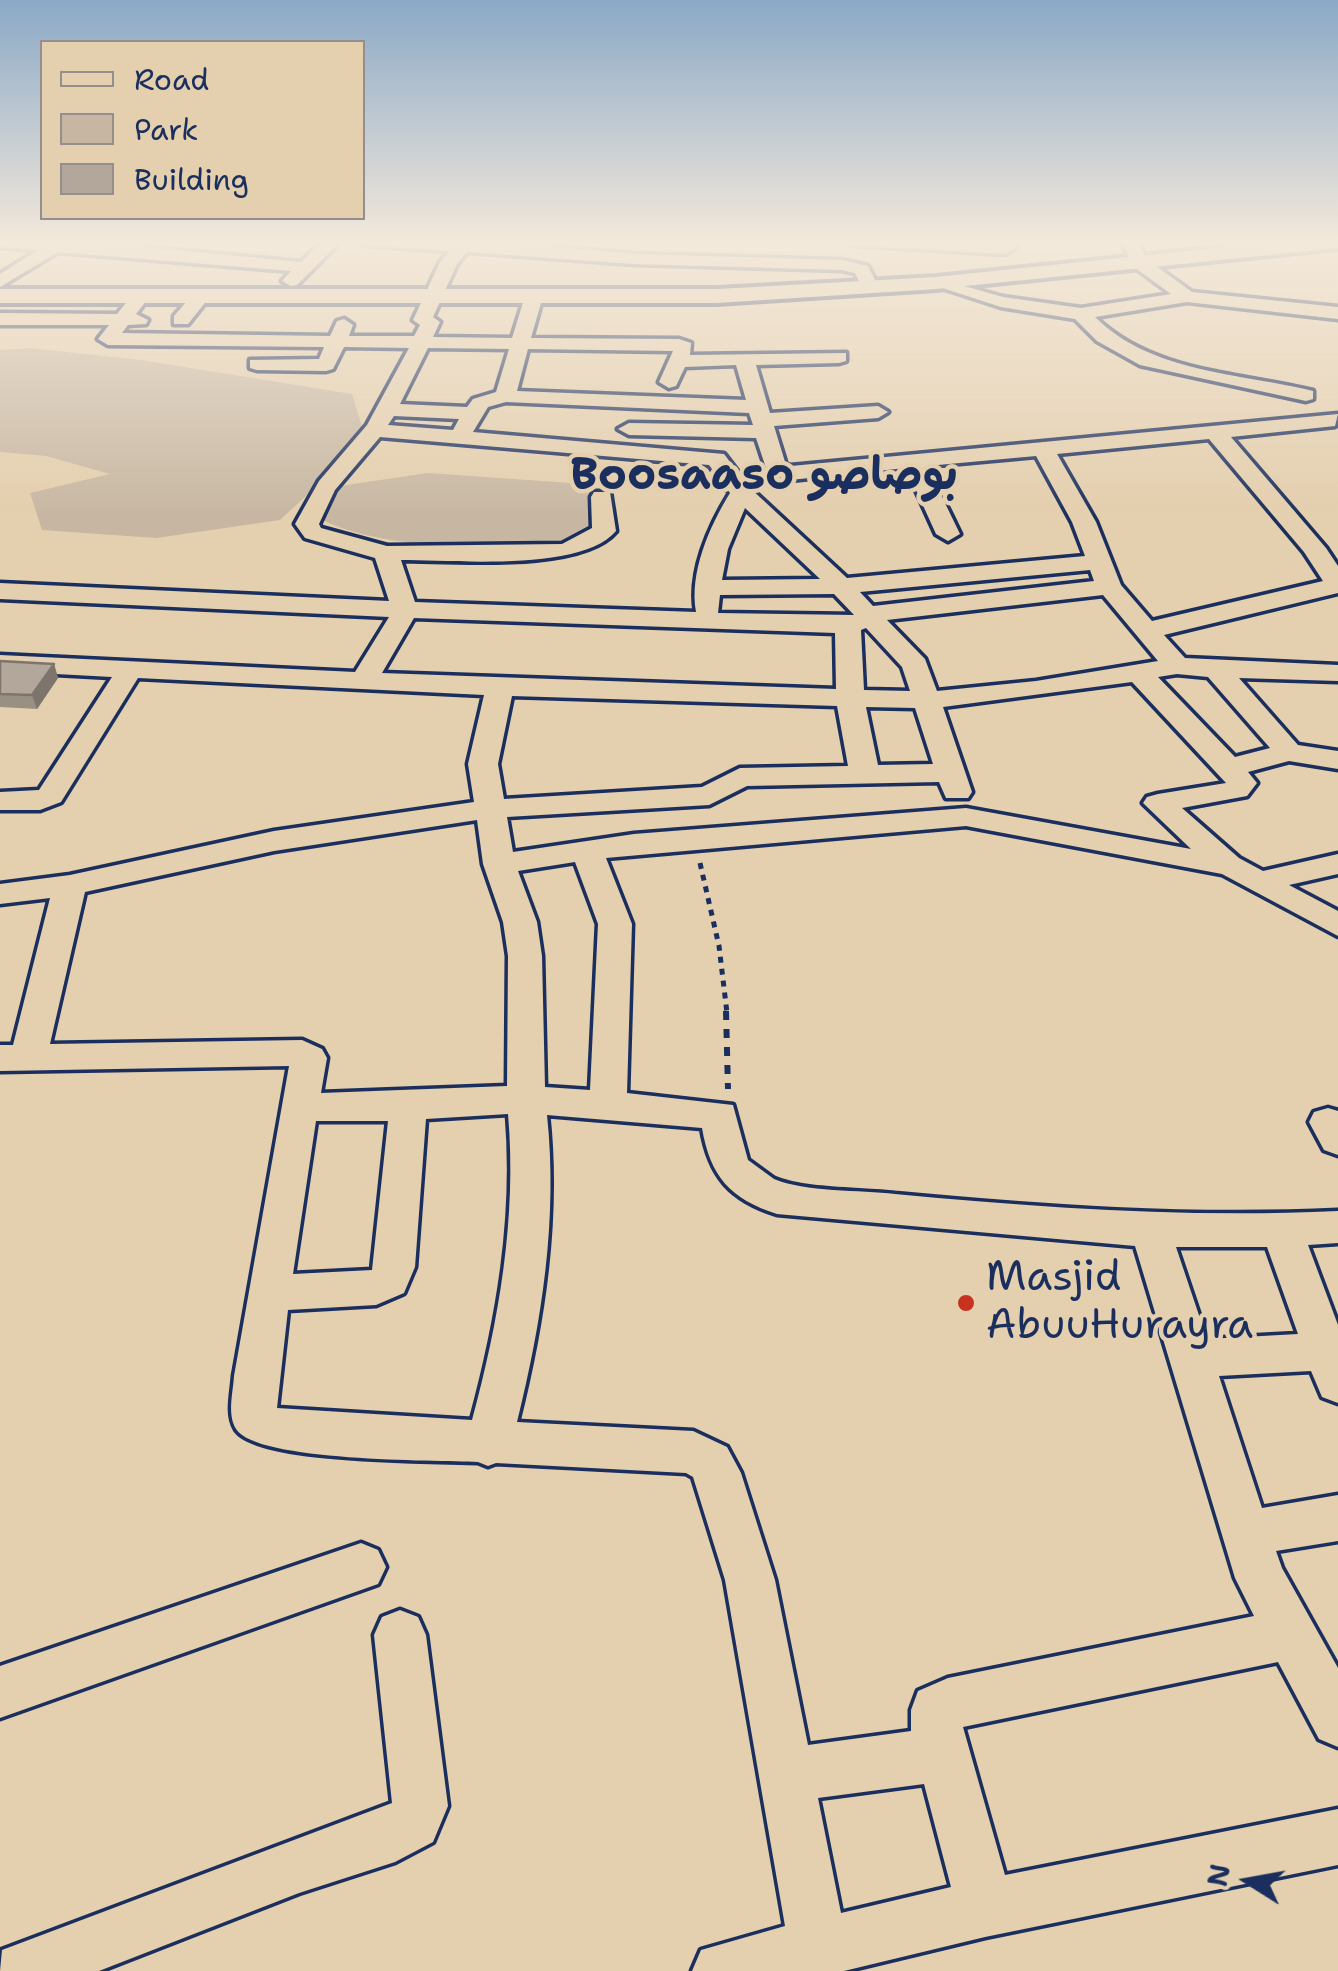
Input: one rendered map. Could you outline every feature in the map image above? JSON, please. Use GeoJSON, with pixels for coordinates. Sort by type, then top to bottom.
{"type":"FeatureCollection","features":[{"type":"Feature","properties":{"kind":"street"},"geometry":{"type":"LineString","coordinates":[[114,332],[108,339],[679,345],[684,347],[670,382]]}},
{"type":"Feature","properties":{"kind":"street"},"geometry":{"type":"LineString","coordinates":[[270,364],[290,332]]}},
{"type":"Feature","properties":{"kind":"street"},"geometry":{"type":"LineString","coordinates":[[231,363],[326,365],[337,332]]}},
{"type":"Feature","properties":{"kind":"street"},"geometry":{"type":"LineString","coordinates":[[427,332],[374,430],[317,498],[307,524],[313,533],[386,553],[563,551],[584,545],[604,531],[602,498]]}},
{"type":"Feature","properties":{"kind":"street"},"geometry":{"type":"LineString","coordinates":[[516,382],[523,332]]}},
{"type":"Feature","properties":{"kind":"street"},"geometry":{"type":"LineString","coordinates":[[1099,332],[1147,361],[1314,393],[1336,421]]}},
{"type":"Feature","properties":{"kind":"street"},"geometry":{"type":"LineString","coordinates":[[678,361],[757,396]]}},
{"type":"Feature","properties":{"kind":"street"},"geometry":{"type":"LineString","coordinates":[[613,440],[757,396],[841,365]]}},
{"type":"Feature","properties":{"kind":"street"},"geometry":{"type":"LineString","coordinates":[[613,440],[625,380]]}},
{"type":"Feature","properties":{"kind":"street"},"geometry":{"type":"LineString","coordinates":[[458,440],[480,403],[516,382],[620,404],[757,396],[878,412]]}},
{"type":"Feature","properties":{"kind":"street"},"geometry":{"type":"LineString","coordinates":[[757,396],[776,469],[790,473],[1336,421]]}},
{"type":"Feature","properties":{"kind":"street"},"geometry":{"type":"LineString","coordinates":[[387,409],[474,414]]}},
{"type":"Feature","properties":{"kind":"street"},"geometry":{"type":"LineString","coordinates":[[374,430],[458,440],[613,440],[716,460],[742,494],[842,586],[863,619],[916,664],[966,817]]}},
{"type":"Feature","properties":{"kind":"street"},"geometry":{"type":"LineString","coordinates":[[1146,630],[1203,621],[1270,598],[1338,585],[1314,548],[1216,433]]}},
{"type":"Feature","properties":{"kind":"street"},"geometry":{"type":"LineString","coordinates":[[1044,449],[1084,522],[1104,574],[1177,666]]}},
{"type":"Feature","properties":{"kind":"street"},"geometry":{"type":"LineString","coordinates":[[916,464],[948,534]]}},
{"type":"Feature","properties":{"kind":"street"},"geometry":{"type":"LineString","coordinates":[[706,622],[711,560],[724,521],[742,494]]}},
{"type":"Feature","properties":{"kind":"street"},"geometry":{"type":"LineString","coordinates":[[363,682],[404,611],[386,553]]}},
{"type":"Feature","properties":{"kind":"street"},"geometry":{"type":"LineString","coordinates":[[708,588],[1104,574]]}},
{"type":"Feature","properties":{"kind":"street"},"geometry":{"type":"LineString","coordinates":[[0,591],[706,622],[863,619],[1104,574]]}},
{"type":"Feature","properties":{"kind":"street"},"geometry":{"type":"LineString","coordinates":[[863,619],[850,698],[865,775]]}},
{"type":"Feature","properties":{"kind":"street"},"geometry":{"type":"LineString","coordinates":[[0,663],[363,682],[928,700],[1036,690],[1177,666],[1338,673]]}},
{"type":"Feature","properties":{"kind":"street"},"geometry":{"type":"LineString","coordinates":[[0,802],[40,801],[50,796],[131,668]]}},
{"type":"Feature","properties":{"kind":"street"},"geometry":{"type":"LineString","coordinates":[[1216,668],[1290,752]]}},
{"type":"Feature","properties":{"kind":"street"},"geometry":{"type":"LineString","coordinates":[[1138,672],[1242,782],[1236,790],[1158,803],[1244,874],[1338,925]]}},
{"type":"Feature","properties":{"kind":"street"},"geometry":{"type":"LineString","coordinates":[[488,1445],[515,1342],[524,1280],[531,1148],[526,1098],[525,956],[520,922],[499,864],[484,764],[500,687]]}},
{"type":"Feature","properties":{"kind":"street"},"geometry":{"type":"LineString","coordinates":[[1206,740],[1266,727]]}},
{"type":"Feature","properties":{"kind":"street"},"geometry":{"type":"LineString","coordinates":[[1229,768],[1290,752],[1336,761]]}},
{"type":"Feature","properties":{"kind":"street"},"geometry":{"type":"LineString","coordinates":[[0,894],[70,886],[274,841],[489,810],[625,798],[709,796],[740,778],[950,773]]}},
{"type":"Feature","properties":{"kind":"street"},"geometry":{"type":"LineString","coordinates":[[499,864],[692,839],[966,817],[1244,874],[1338,864]]}},
{"type":"Feature","properties":{"kind":"street"},"geometry":{"type":"LineString","coordinates":[[587,851],[615,924],[608,1105]]}},
{"type":"Feature","properties":{"kind":"street"},"geometry":{"type":"LineString","coordinates":[[70,886],[14,1058],[302,1053],[309,1058],[268,1293],[252,1406],[254,1418],[264,1426],[294,1432],[488,1445],[693,1452],[710,1462],[723,1487],[750,1580],[818,1945]]}},
{"type":"Feature","properties":{"kind":"street"},"geometry":{"type":"LineString","coordinates":[[299,1107],[408,1106],[526,1098],[719,1115],[732,1172],[749,1186],[777,1198],[1152,1232],[1282,1232],[1338,1227]]}},
{"type":"Feature","properties":{"kind":"street"},"geometry":{"type":"LineString","coordinates":[[268,1293],[376,1287],[389,1281],[394,1267],[408,1106]]}},
{"type":"Feature","properties":{"kind":"street"},"geometry":{"type":"LineString","coordinates":[[1152,1232],[1260,1578],[1338,1720]]}},
{"type":"Feature","properties":{"kind":"street"},"geometry":{"type":"LineString","coordinates":[[1194,1359],[1334,1361],[1282,1232]]}},
{"type":"Feature","properties":{"kind":"street"},"geometry":{"type":"LineString","coordinates":[[1246,1533],[1338,1518]]}},
{"type":"Feature","properties":{"kind":"street"},"geometry":{"type":"LineString","coordinates":[[0,1692],[361,1567]]}},
{"type":"Feature","properties":{"kind":"street"},"geometry":{"type":"LineString","coordinates":[[985,1908],[936,1726],[937,1710],[948,1704],[1291,1634]]}},
{"type":"Feature","properties":{"kind":"street"},"geometry":{"type":"LineString","coordinates":[[23,1971],[299,1865],[396,1834],[413,1822],[420,1806],[400,1635]]}},
{"type":"Feature","properties":{"kind":"street"},"geometry":{"type":"LineString","coordinates":[[787,1775],[944,1754]]}},
{"type":"Feature","properties":{"kind":"street"},"geometry":{"type":"LineString","coordinates":[[722,1971],[985,1908],[1338,1837]]}},
{"type":"Feature","properties":{"kind":"path"},"geometry":{"type":"LineString","coordinates":[[692,839],[711,896],[729,1046],[728,1088],[719,1115]]}},
{"type":"Feature","properties":{"kind":"green space"},"geometry":{"type":"Polygon","coordinates":[[[30,348],[141,360],[352,394],[366,440],[280,520],[156,538],[42,530],[30,493],[110,474],[46,456],[0,452],[0,350],[30,348]]]}},
{"type":"Feature","properties":{"kind":"green space"},"geometry":{"type":"Polygon","coordinates":[[[428,473],[585,484],[614,503],[617,510],[601,535],[499,546],[384,539],[323,520],[320,510],[340,486],[428,473]]]}},
{"type":"Feature","properties":{"kind":"building"},"geometry":{"type":"Polygon","coordinates":[[[0,661],[54,664],[32,695],[0,694],[0,661]]]}},
{"type":"Feature","properties":{"kind":"place","name":"Masjid AbuuHurayra"},"geometry":{"type":"Point","coordinates":[966,1303]}},
{"type":"Feature","properties":{"kind":"district","name":"Boosaaso بوصاصو"},"geometry":{"type":"Point","coordinates":[764,477]}}]}
